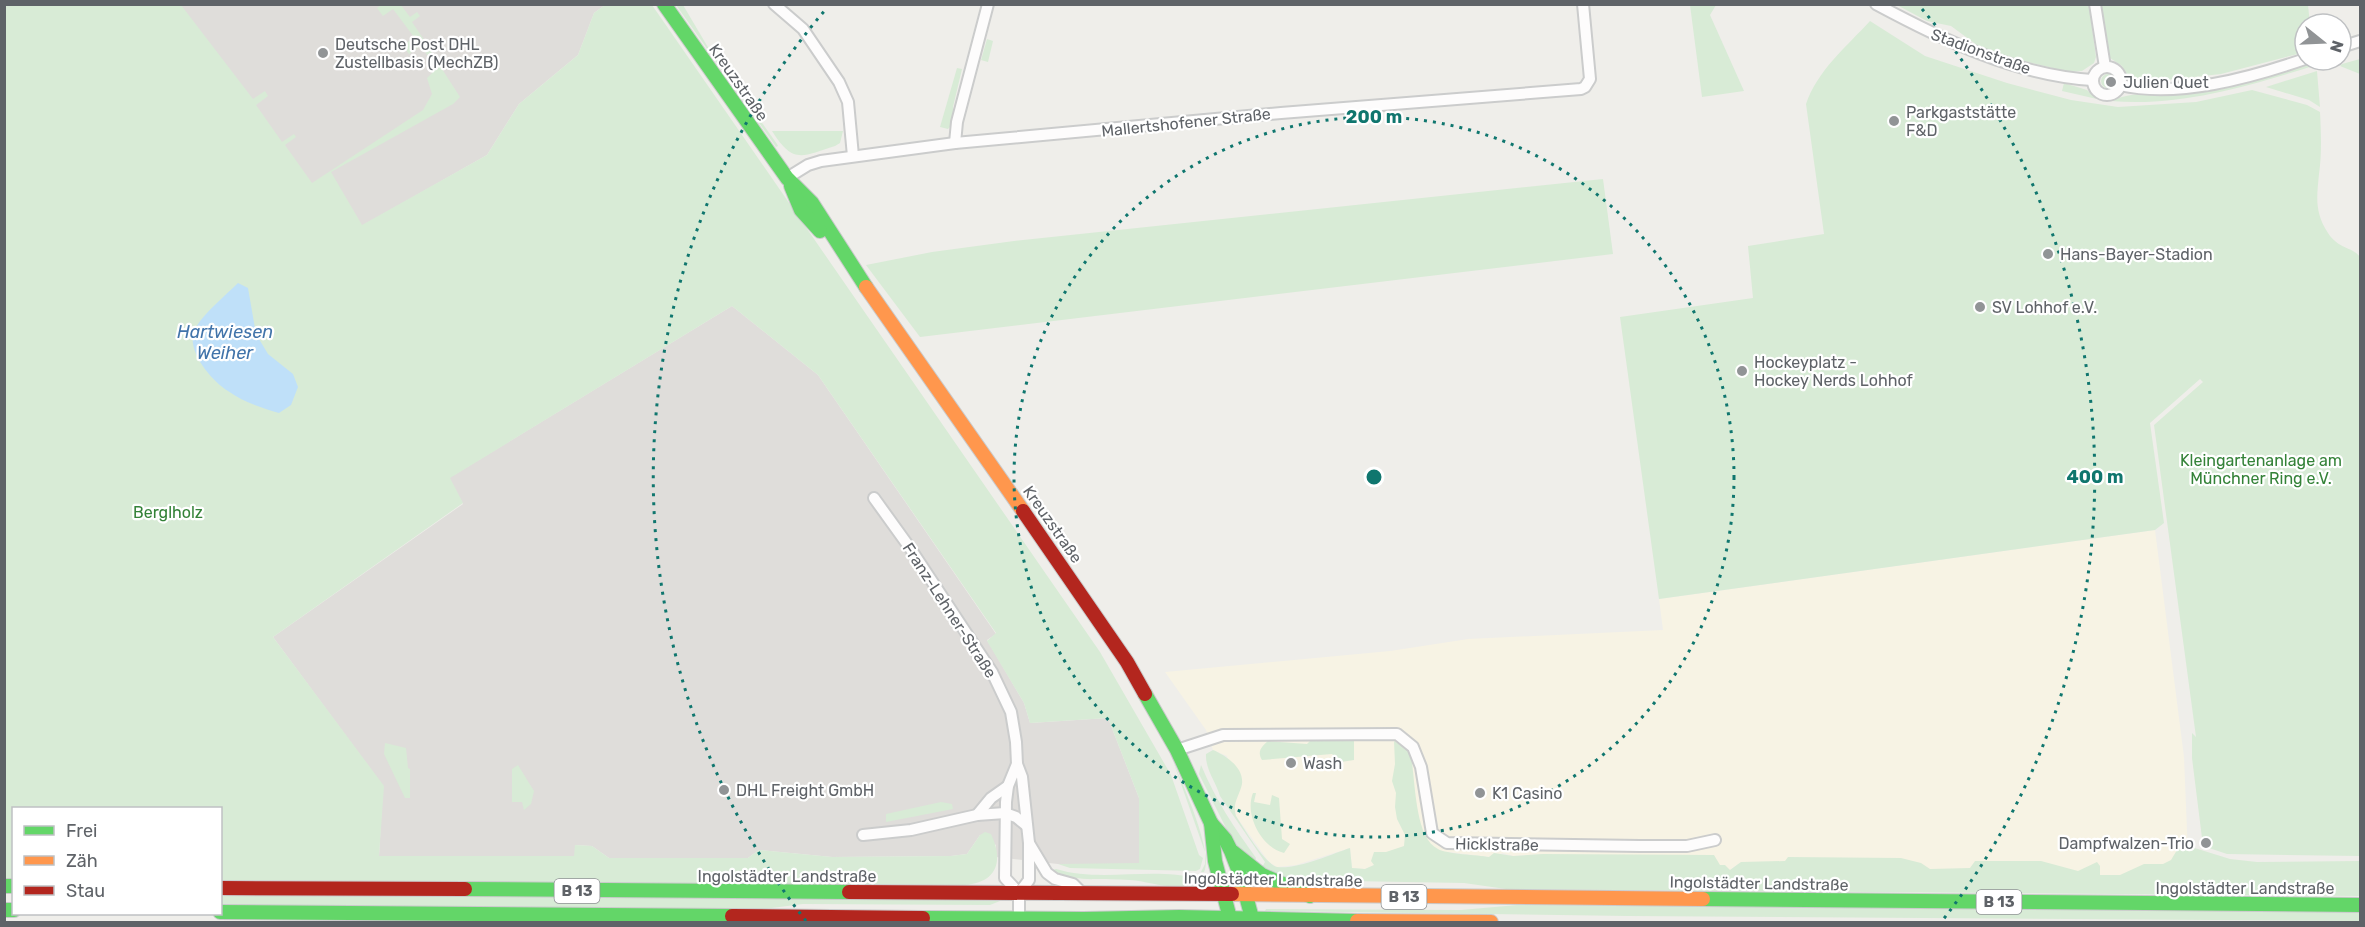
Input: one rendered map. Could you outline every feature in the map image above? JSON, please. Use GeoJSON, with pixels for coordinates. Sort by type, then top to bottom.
{"type":"FeatureCollection","features":[{"type":"Feature","properties":{"kind":"main road","name":"Kreuzstraße"},"geometry":{"type":"LineString","coordinates":[[664,4],[787,178],[801,210],[845,257],[1026,513],[1127,662],[1177,750],[1211,823],[1231,850],[1252,921]]}},
{"type":"Feature","properties":{"kind":"main road","name":"Kreuzstraße"},"geometry":{"type":"LineString","coordinates":[[1211,823],[1211,842],[1230,921]]}},
{"type":"Feature","properties":{"kind":"main road","name":"Kreuzstraße"},"geometry":{"type":"LineString","coordinates":[[1231,850],[1255,871],[1272,880],[1294,886],[1310,896]]}},
{"type":"Feature","properties":{"kind":"main road","name":"Ingolstädter Landstraße"},"geometry":{"type":"LineString","coordinates":[[222,888],[1222,894],[2361,905]]}},
{"type":"Feature","properties":{"kind":"main road","name":"B 13"},"geometry":{"type":"LineString","coordinates":[[222,912],[1491,922]]}},
{"type":"Feature","properties":{"kind":"street"},"geometry":{"type":"LineString","coordinates":[[774,4],[803,29],[839,81],[848,102],[853,156]]}},
{"type":"Feature","properties":{"kind":"street"},"geometry":{"type":"LineString","coordinates":[[955,143],[957,123],[988,4]]}},
{"type":"Feature","properties":{"kind":"street","name":"Mallertshofener Straße"},"geometry":{"type":"LineString","coordinates":[[787,178],[821,160],[955,143],[1281,113],[1581,89],[1588,84],[1590,69],[1582,4]]}},
{"type":"Feature","properties":{"kind":"street","name":"Stadionstraße"},"geometry":{"type":"LineString","coordinates":[[1876,4],[1913,25],[2004,62],[2065,78],[2092,80],[2096,90],[2106,95],[2116,92],[2120,85],[2132,88],[2205,85],[2293,63]]}},
{"type":"Feature","properties":{"kind":"street"},"geometry":{"type":"LineString","coordinates":[[2095,4],[2105,67]]}},
{"type":"Feature","properties":{"kind":"street"},"geometry":{"type":"LineString","coordinates":[[2092,80],[2097,70],[2105,67],[2117,72],[2120,85]]}},
{"type":"Feature","properties":{"kind":"street","name":"Franz-Lehner-Straße"},"geometry":{"type":"LineString","coordinates":[[874,498],[992,672],[1011,712],[1029,843],[1029,880],[1019,894],[1019,918]]}},
{"type":"Feature","properties":{"kind":"street","name":"Hicklstraße"},"geometry":{"type":"LineString","coordinates":[[1177,750],[1223,735],[1397,734],[1413,747],[1421,767],[1432,833],[1447,843],[1687,846],[1715,840]]}},
{"type":"Feature","properties":{"kind":"street","name":"Franz-Lehner-Straße"},"geometry":{"type":"LineString","coordinates":[[1017,764],[1008,786],[1005,813],[1005,878],[1019,894]]}},
{"type":"Feature","properties":{"kind":"street"},"geometry":{"type":"LineString","coordinates":[[1008,786],[1023,790]]}},
{"type":"Feature","properties":{"kind":"street","name":"Franz-Lehner-Straße"},"geometry":{"type":"LineString","coordinates":[[977,815],[991,798],[1008,786]]}},
{"type":"Feature","properties":{"kind":"street"},"geometry":{"type":"LineString","coordinates":[[863,835],[911,830],[977,815],[1005,813],[1016,816],[1027,826]]}},
{"type":"Feature","properties":{"kind":"street"},"geometry":{"type":"LineString","coordinates":[[1029,843],[1047,873],[1055,879],[1073,884],[1083,894]]}},
{"type":"Feature","properties":{"kind":"shaded area"},"geometry":{"type":"Polygon","coordinates":[[[167,5],[605,5],[594,13],[578,55],[519,104],[487,155],[362,226],[299,190],[167,5]]]}},
{"type":"Feature","properties":{"kind":"shaded area"},"geometry":{"type":"Polygon","coordinates":[[[732,306],[818,375],[996,634],[987,640],[1024,703],[1030,723],[1108,718],[1139,798],[1139,864],[1058,864],[996,857],[996,845],[980,835],[967,854],[951,856],[832,857],[759,850],[748,858],[609,858],[592,846],[575,845],[575,856],[379,856],[383,786],[273,637],[463,504],[449,478],[732,306]]]}},
{"type":"Feature","properties":{"kind":"shaded area"},"geometry":{"type":"Polygon","coordinates":[[[2155,530],[2184,757],[2189,879],[1738,864],[1730,870],[1720,865],[1543,854],[1513,856],[1503,853],[1489,857],[1449,852],[1374,865],[1365,869],[1352,868],[1350,848],[1296,865],[1277,867],[1269,862],[1236,816],[1234,807],[1237,796],[1227,756],[1213,750],[1206,730],[1165,672],[1390,651],[1468,639],[1663,630],[1659,599],[2155,530]]]}},
{"type":"Feature","properties":{"kind":"green space","name":"Berglholz"},"geometry":{"type":"Polygon","coordinates":[[[5,4],[181,5],[253,99],[265,91],[268,96],[256,105],[282,142],[294,134],[296,137],[285,145],[312,183],[423,110],[432,94],[427,78],[436,69],[421,45],[409,54],[403,46],[414,37],[393,9],[383,16],[377,8],[381,5],[401,5],[410,17],[417,12],[420,16],[412,22],[429,47],[436,44],[439,48],[431,52],[460,97],[453,104],[331,172],[362,225],[487,155],[519,104],[578,55],[594,13],[605,5],[652,5],[1100,652],[1171,775],[1199,855],[1203,858],[1200,869],[1196,871],[1070,868],[1058,864],[1139,863],[1139,798],[1108,718],[1030,723],[1024,703],[987,641],[996,633],[818,375],[732,306],[450,478],[463,503],[273,637],[384,786],[379,856],[574,856],[575,845],[592,846],[609,858],[748,858],[759,850],[832,857],[951,856],[967,854],[980,835],[985,832],[991,834],[997,861],[995,869],[984,880],[964,885],[222,880],[222,807],[12,807],[12,879],[5,879],[5,4]]]}},
{"type":"Feature","properties":{"kind":"green space"},"geometry":{"type":"Polygon","coordinates":[[[676,5],[683,5],[708,50],[676,5]]]}},
{"type":"Feature","properties":{"kind":"green space"},"geometry":{"type":"Polygon","coordinates":[[[1690,5],[1716,5],[1710,15],[1744,91],[1702,97],[1690,5]]]}},
{"type":"Feature","properties":{"kind":"green space"},"geometry":{"type":"Polygon","coordinates":[[[1897,5],[2089,5],[2096,57],[2094,63],[2082,71],[2069,72],[2015,59],[1981,48],[1951,26],[1927,21],[1897,5]]]}},
{"type":"Feature","properties":{"kind":"green space"},"geometry":{"type":"Polygon","coordinates":[[[2100,5],[2308,5],[2309,12],[2293,12],[2293,55],[2221,74],[2166,80],[2134,79],[2127,75],[2122,66],[2107,56],[2100,5]]]}},
{"type":"Feature","properties":{"kind":"green space","name":"SV Lohhof e.V."},"geometry":{"type":"Polygon","coordinates":[[[1870,21],[1925,56],[2007,83],[2071,100],[2118,107],[2196,102],[2252,90],[2307,105],[2320,112],[2318,211],[2332,238],[2360,257],[2360,856],[2227,854],[2203,846],[2192,758],[2192,733],[2196,737],[2154,425],[2203,382],[2200,379],[2150,423],[2164,523],[2155,530],[1659,599],[1620,317],[1753,298],[1748,246],[1824,234],[1806,104],[1825,70],[1870,21]]]}},
{"type":"Feature","properties":{"kind":"green space"},"geometry":{"type":"Polygon","coordinates":[[[987,39],[993,41],[988,62],[981,60],[987,39]]]}},
{"type":"Feature","properties":{"kind":"green space"},"geometry":{"type":"Polygon","coordinates":[[[714,55],[778,146],[776,147],[712,56],[714,55]]]}},
{"type":"Feature","properties":{"kind":"green space"},"geometry":{"type":"Polygon","coordinates":[[[2360,59],[2360,74],[2353,71],[2353,61],[2360,59]]]}},
{"type":"Feature","properties":{"kind":"green space"},"geometry":{"type":"Polygon","coordinates":[[[957,68],[962,69],[953,107],[954,119],[948,129],[940,127],[957,68]]]}},
{"type":"Feature","properties":{"kind":"green space"},"geometry":{"type":"Polygon","coordinates":[[[2293,68],[2293,72],[2264,81],[2188,98],[2163,101],[2111,101],[2131,95],[2212,89],[2293,68]]]}},
{"type":"Feature","properties":{"kind":"green space"},"geometry":{"type":"Polygon","coordinates":[[[2317,72],[2320,107],[2309,100],[2266,87],[2317,72]]]}},
{"type":"Feature","properties":{"kind":"green space"},"geometry":{"type":"Polygon","coordinates":[[[2108,74],[2113,76],[2115,81],[2113,86],[2108,88],[2103,86],[2101,81],[2103,76],[2108,74]]]}},
{"type":"Feature","properties":{"kind":"green space"},"geometry":{"type":"Polygon","coordinates":[[[2064,83],[2087,90],[2097,99],[2062,91],[2064,83]]]}},
{"type":"Feature","properties":{"kind":"green space"},"geometry":{"type":"Polygon","coordinates":[[[772,131],[843,131],[840,143],[835,146],[799,155],[786,149],[772,131]]]}},
{"type":"Feature","properties":{"kind":"green space"},"geometry":{"type":"Polygon","coordinates":[[[1603,179],[1613,254],[920,337],[866,265],[932,252],[1014,241],[1603,179]]]}},
{"type":"Feature","properties":{"kind":"green space"},"geometry":{"type":"Polygon","coordinates":[[[1311,740],[1354,741],[1354,760],[1341,762],[1332,754],[1262,760],[1260,750],[1268,741],[1307,744],[1311,740]]]}},
{"type":"Feature","properties":{"kind":"green space"},"geometry":{"type":"Polygon","coordinates":[[[1394,741],[1410,751],[1417,805],[1424,832],[1430,842],[1442,851],[1489,857],[1494,853],[1513,856],[1543,854],[1714,855],[1720,865],[1725,865],[1730,870],[1741,862],[1785,861],[1788,857],[1901,858],[1921,863],[1930,869],[1970,868],[1975,861],[2041,861],[2078,871],[2097,862],[2100,866],[2100,875],[2120,875],[2144,864],[2163,864],[2171,860],[2177,850],[2185,845],[2230,859],[2257,862],[2360,861],[2360,896],[1506,889],[1464,883],[1290,880],[1261,869],[1265,862],[1220,796],[1206,760],[1206,754],[1213,750],[1228,758],[1237,767],[1242,784],[1235,804],[1236,816],[1272,864],[1277,867],[1294,866],[1350,848],[1352,868],[1365,869],[1374,865],[1371,861],[1374,852],[1386,852],[1404,846],[1405,835],[1397,819],[1396,793],[1392,781],[1395,764],[1394,741]]]}},
{"type":"Feature","properties":{"kind":"green space"},"geometry":{"type":"Polygon","coordinates":[[[385,743],[406,748],[410,769],[410,798],[405,798],[384,754],[385,743]]]}},
{"type":"Feature","properties":{"kind":"green space"},"geometry":{"type":"Polygon","coordinates":[[[1173,761],[1196,817],[1205,852],[1173,761]]]}},
{"type":"Feature","properties":{"kind":"green space"},"geometry":{"type":"Polygon","coordinates":[[[518,765],[534,791],[531,804],[524,810],[522,802],[512,802],[512,769],[518,765]]]}},
{"type":"Feature","properties":{"kind":"green space"},"geometry":{"type":"Polygon","coordinates":[[[1201,765],[1226,813],[1256,858],[1254,864],[1234,844],[1199,774],[1201,765]]]}},
{"type":"Feature","properties":{"kind":"green space"},"geometry":{"type":"Polygon","coordinates":[[[1253,793],[1256,793],[1254,802],[1270,805],[1272,795],[1279,798],[1282,839],[1290,844],[1284,853],[1269,845],[1257,829],[1251,811],[1253,793]]]}},
{"type":"Feature","properties":{"kind":"green space"},"geometry":{"type":"Polygon","coordinates":[[[941,802],[952,804],[953,809],[886,822],[886,814],[941,802]]]}},
{"type":"Feature","properties":{"kind":"green space"},"geometry":{"type":"Polygon","coordinates":[[[1053,870],[1091,875],[1163,874],[1199,879],[1191,884],[1174,887],[1130,880],[1073,878],[1055,873],[1053,870]]]}},
{"type":"Feature","properties":{"kind":"green space"},"geometry":{"type":"Polygon","coordinates":[[[222,895],[1000,901],[990,905],[803,904],[764,909],[222,905],[222,895]]]}},
{"type":"Feature","properties":{"kind":"green space"},"geometry":{"type":"Polygon","coordinates":[[[1517,905],[2360,911],[2360,921],[1265,911],[1266,909],[1461,910],[1517,905]]]}},
{"type":"Feature","properties":{"kind":"water","name":"Hartwiesen Weiher"},"geometry":{"type":"Polygon","coordinates":[[[238,283],[248,288],[256,334],[268,354],[293,374],[298,387],[291,405],[279,413],[259,407],[228,391],[207,371],[196,354],[193,335],[196,327],[210,309],[238,283]]]}},
{"type":"Feature","properties":{"kind":"traffic: fast"},"geometry":{"type":"LineString","coordinates":[[664,4],[787,178],[812,203],[866,287]]}},
{"type":"Feature","properties":{"kind":"traffic: fast"},"geometry":{"type":"LineString","coordinates":[[791,186],[801,210],[820,231]]}},
{"type":"Feature","properties":{"kind":"traffic: fast"},"geometry":{"type":"LineString","coordinates":[[1145,694],[1177,750],[1211,823],[1225,839],[1231,851],[1241,877],[1253,922]]}},
{"type":"Feature","properties":{"kind":"traffic: fast"},"geometry":{"type":"LineString","coordinates":[[1211,823],[1215,861],[1231,922]]}},
{"type":"Feature","properties":{"kind":"traffic: fast"},"geometry":{"type":"LineString","coordinates":[[1233,852],[1262,875],[1310,896]]}},
{"type":"Feature","properties":{"kind":"traffic: fast"},"geometry":{"type":"LineString","coordinates":[[4,886],[12,886]]}},
{"type":"Feature","properties":{"kind":"traffic: fast"},"geometry":{"type":"LineString","coordinates":[[465,889],[849,892]]}},
{"type":"Feature","properties":{"kind":"traffic: fast"},"geometry":{"type":"LineString","coordinates":[[1703,899],[2360,905]]}},
{"type":"Feature","properties":{"kind":"traffic: fast"},"geometry":{"type":"LineString","coordinates":[[4,910],[12,910]]}},
{"type":"Feature","properties":{"kind":"traffic: fast"},"geometry":{"type":"LineString","coordinates":[[222,912],[732,916]]}},
{"type":"Feature","properties":{"kind":"traffic: fast"},"geometry":{"type":"LineString","coordinates":[[923,918],[1179,917],[1357,921]]}},
{"type":"Feature","properties":{"kind":"traffic: slow"},"geometry":{"type":"LineString","coordinates":[[866,287],[1023,511]]}},
{"type":"Feature","properties":{"kind":"traffic: slow"},"geometry":{"type":"LineString","coordinates":[[1232,894],[1703,899]]}},
{"type":"Feature","properties":{"kind":"traffic: slow"},"geometry":{"type":"LineString","coordinates":[[1357,921],[1491,922]]}},
{"type":"Feature","properties":{"kind":"traffic: jam"},"geometry":{"type":"LineString","coordinates":[[1023,511],[1127,662],[1145,694]]}},
{"type":"Feature","properties":{"kind":"traffic: jam"},"geometry":{"type":"LineString","coordinates":[[222,888],[465,889]]}},
{"type":"Feature","properties":{"kind":"traffic: jam"},"geometry":{"type":"LineString","coordinates":[[849,892],[1232,894]]}},
{"type":"Feature","properties":{"kind":"traffic: jam"},"geometry":{"type":"LineString","coordinates":[[732,916],[923,918]]}},
{"type":"Feature","properties":{"kind":"place","name":"Deutsche Post DHL Zustellbasis (MechZB)"},"geometry":{"type":"Point","coordinates":[323,53]}},
{"type":"Feature","properties":{"kind":"place","name":"Julien Quet"},"geometry":{"type":"Point","coordinates":[2111,82]}},
{"type":"Feature","properties":{"kind":"place","name":"Parkgaststätte F&D"},"geometry":{"type":"Point","coordinates":[1894,121]}},
{"type":"Feature","properties":{"kind":"place","name":"Hans-Bayer-Stadion"},"geometry":{"type":"Point","coordinates":[2048,254]}},
{"type":"Feature","properties":{"kind":"place","name":"SV Lohhof e.V."},"geometry":{"type":"Point","coordinates":[1980,307]}},
{"type":"Feature","properties":{"kind":"place","name":"Hockeyplatz - Hockey Nerds Lohhof"},"geometry":{"type":"Point","coordinates":[1742,371]}},
{"type":"Feature","properties":{"kind":"place","name":"Wash"},"geometry":{"type":"Point","coordinates":[1291,763]}},
{"type":"Feature","properties":{"kind":"place","name":"DHL Freight GmbH"},"geometry":{"type":"Point","coordinates":[724,790]}},
{"type":"Feature","properties":{"kind":"place","name":"K1 Casino"},"geometry":{"type":"Point","coordinates":[1480,793]}},
{"type":"Feature","properties":{"kind":"place","name":"Dampfwalzen-Trio"},"geometry":{"type":"Point","coordinates":[2206,843]}},
{"type":"Feature","properties":{"kind":"park label","name":"Kleingartenanlage am Münchner Ring e.V."},"geometry":{"type":"Point","coordinates":[2261,469]}}]}
